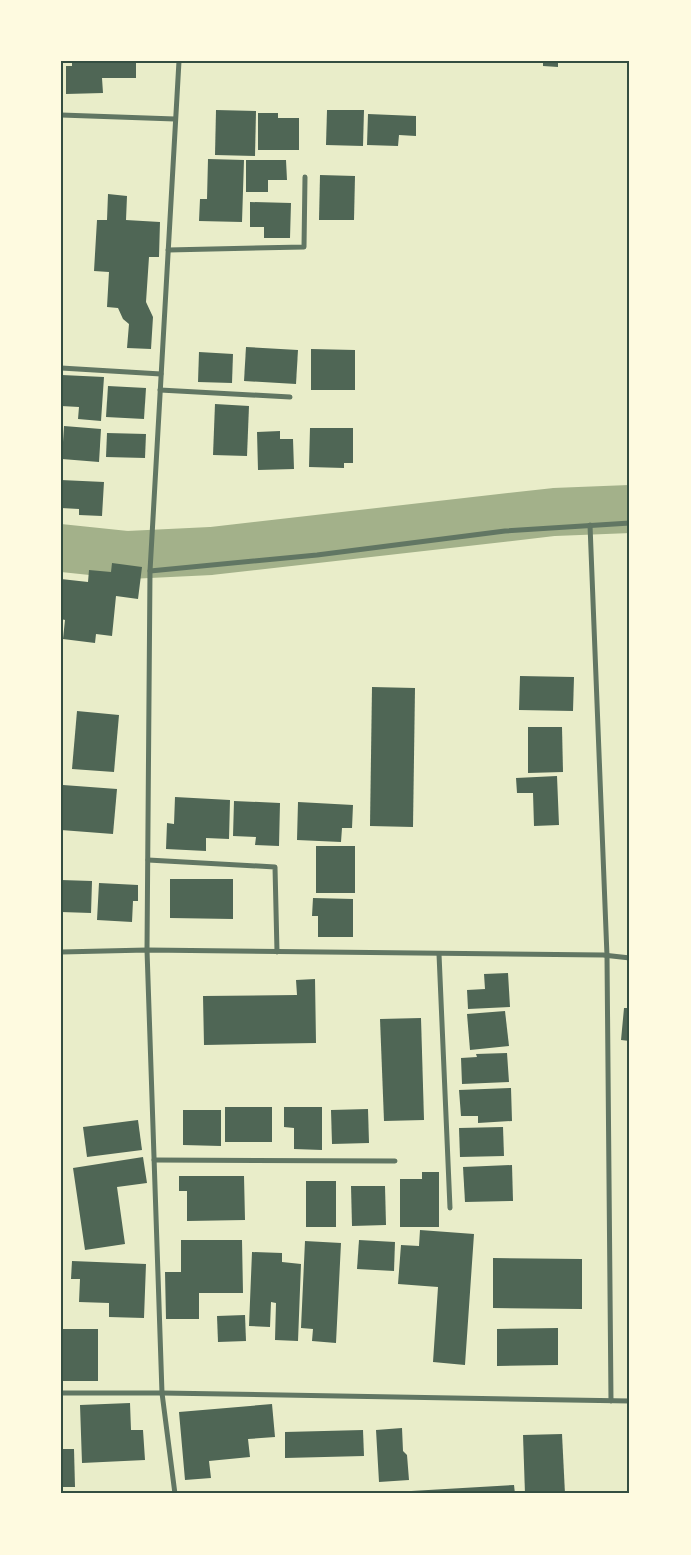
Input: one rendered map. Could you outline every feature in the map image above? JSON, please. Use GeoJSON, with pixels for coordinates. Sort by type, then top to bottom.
{"type":"FeatureCollection","features":[{"type":"Feature","properties":{"kind":"street"},"geometry":{"type":"LineString","coordinates":[[175,1494],[162,1393],[147,950],[150,571],[179,61]]}},
{"type":"Feature","properties":{"kind":"street"},"geometry":{"type":"LineString","coordinates":[[61,115],[175,119]]}},
{"type":"Feature","properties":{"kind":"street"},"geometry":{"type":"LineString","coordinates":[[168,250],[304,247],[305,177]]}},
{"type":"Feature","properties":{"kind":"street"},"geometry":{"type":"LineString","coordinates":[[61,368],[161,374]]}},
{"type":"Feature","properties":{"kind":"street"},"geometry":{"type":"LineString","coordinates":[[160,390],[290,397]]}},
{"type":"Feature","properties":{"kind":"street"},"geometry":{"type":"LineString","coordinates":[[150,571],[317,555],[506,531],[630,523]]}},
{"type":"Feature","properties":{"kind":"street"},"geometry":{"type":"LineString","coordinates":[[590,525],[607,956],[611,1401]]}},
{"type":"Feature","properties":{"kind":"street"},"geometry":{"type":"LineString","coordinates":[[148,860],[275,868],[277,952]]}},
{"type":"Feature","properties":{"kind":"street"},"geometry":{"type":"LineString","coordinates":[[61,952],[147,950],[607,956],[630,958]]}},
{"type":"Feature","properties":{"kind":"street"},"geometry":{"type":"LineString","coordinates":[[439,954],[450,1208]]}},
{"type":"Feature","properties":{"kind":"street"},"geometry":{"type":"LineString","coordinates":[[154,1160],[395,1161]]}},
{"type":"Feature","properties":{"kind":"street"},"geometry":{"type":"LineString","coordinates":[[61,1394],[162,1393],[630,1401]]}},
{"type":"Feature","properties":{"kind":"building"},"geometry":{"type":"Polygon","coordinates":[[[72,61],[136,61],[136,78],[102,78],[103,93],[66,94],[66,66],[72,66],[72,61]]]}},
{"type":"Feature","properties":{"kind":"building"},"geometry":{"type":"Polygon","coordinates":[[[543,61],[558,61],[558,67],[543,66],[543,61]]]}},
{"type":"Feature","properties":{"kind":"building"},"geometry":{"type":"Polygon","coordinates":[[[216,110],[256,111],[255,156],[215,155],[216,110]]]}},
{"type":"Feature","properties":{"kind":"building"},"geometry":{"type":"Polygon","coordinates":[[[327,110],[364,110],[363,146],[326,145],[327,110]]]}},
{"type":"Feature","properties":{"kind":"building"},"geometry":{"type":"Polygon","coordinates":[[[258,113],[278,113],[278,118],[299,118],[299,150],[258,150],[258,113]]]}},
{"type":"Feature","properties":{"kind":"building"},"geometry":{"type":"Polygon","coordinates":[[[368,114],[416,116],[416,136],[399,135],[398,146],[367,145],[368,114]]]}},
{"type":"Feature","properties":{"kind":"building"},"geometry":{"type":"Polygon","coordinates":[[[208,159],[244,160],[242,222],[199,221],[200,199],[207,199],[208,159]]]}},
{"type":"Feature","properties":{"kind":"building"},"geometry":{"type":"Polygon","coordinates":[[[246,160],[286,160],[287,180],[268,180],[268,192],[246,192],[246,160]]]}},
{"type":"Feature","properties":{"kind":"building"},"geometry":{"type":"Polygon","coordinates":[[[320,175],[355,176],[354,220],[319,220],[320,175]]]}},
{"type":"Feature","properties":{"kind":"building"},"geometry":{"type":"Polygon","coordinates":[[[108,194],[127,196],[126,220],[160,222],[159,257],[149,257],[146,302],[153,317],[151,349],[127,348],[129,324],[123,319],[118,308],[107,307],[109,272],[94,271],[97,220],[107,220],[108,194]]]}},
{"type":"Feature","properties":{"kind":"building"},"geometry":{"type":"Polygon","coordinates":[[[250,202],[291,203],[290,238],[264,238],[264,227],[250,227],[250,202]]]}},
{"type":"Feature","properties":{"kind":"building"},"geometry":{"type":"Polygon","coordinates":[[[246,347],[298,350],[296,384],[244,381],[246,347]]]}},
{"type":"Feature","properties":{"kind":"building"},"geometry":{"type":"Polygon","coordinates":[[[311,349],[355,350],[355,390],[311,390],[311,349]]]}},
{"type":"Feature","properties":{"kind":"building"},"geometry":{"type":"Polygon","coordinates":[[[199,352],[233,354],[232,383],[198,382],[199,352]]]}},
{"type":"Feature","properties":{"kind":"building"},"geometry":{"type":"Polygon","coordinates":[[[62,375],[104,377],[101,421],[78,419],[79,407],[61,406],[62,375]]]}},
{"type":"Feature","properties":{"kind":"building"},"geometry":{"type":"Polygon","coordinates":[[[108,386],[146,388],[144,419],[106,417],[108,386]]]}},
{"type":"Feature","properties":{"kind":"building"},"geometry":{"type":"Polygon","coordinates":[[[215,404],[249,406],[247,456],[213,455],[215,404]]]}},
{"type":"Feature","properties":{"kind":"building"},"geometry":{"type":"Polygon","coordinates":[[[64,426],[101,429],[99,462],[62,459],[64,426]]]}},
{"type":"Feature","properties":{"kind":"building"},"geometry":{"type":"Polygon","coordinates":[[[310,428],[353,428],[353,463],[344,463],[344,468],[309,467],[310,428]]]}},
{"type":"Feature","properties":{"kind":"building"},"geometry":{"type":"Polygon","coordinates":[[[280,431],[280,439],[293,439],[294,469],[258,470],[257,432],[280,431]]]}},
{"type":"Feature","properties":{"kind":"building"},"geometry":{"type":"Polygon","coordinates":[[[107,433],[146,434],[145,458],[106,457],[107,433]]]}},
{"type":"Feature","properties":{"kind":"building"},"geometry":{"type":"Polygon","coordinates":[[[61,480],[104,482],[102,516],[79,515],[79,509],[61,508],[61,480]]]}},
{"type":"Feature","properties":{"kind":"building"},"geometry":{"type":"Polygon","coordinates":[[[112,563],[142,567],[138,599],[116,596],[112,636],[96,634],[95,643],[63,639],[65,620],[61,619],[61,579],[88,582],[89,570],[111,572],[112,563]]]}},
{"type":"Feature","properties":{"kind":"building"},"geometry":{"type":"Polygon","coordinates":[[[520,676],[574,677],[573,711],[519,710],[520,676]]]}},
{"type":"Feature","properties":{"kind":"building"},"geometry":{"type":"Polygon","coordinates":[[[372,687],[415,688],[413,827],[370,826],[372,687]]]}},
{"type":"Feature","properties":{"kind":"building"},"geometry":{"type":"Polygon","coordinates":[[[77,711],[119,715],[114,772],[72,769],[77,711]]]}},
{"type":"Feature","properties":{"kind":"building"},"geometry":{"type":"Polygon","coordinates":[[[528,727],[562,727],[563,772],[528,773],[528,727]]]}},
{"type":"Feature","properties":{"kind":"building"},"geometry":{"type":"Polygon","coordinates":[[[557,776],[559,825],[534,826],[533,793],[517,793],[516,778],[557,776]]]}},
{"type":"Feature","properties":{"kind":"building"},"geometry":{"type":"Polygon","coordinates":[[[63,785],[117,789],[113,834],[61,830],[63,785]]]}},
{"type":"Feature","properties":{"kind":"building"},"geometry":{"type":"Polygon","coordinates":[[[175,797],[230,800],[229,839],[206,838],[206,851],[166,849],[167,823],[174,824],[175,797]]]}},
{"type":"Feature","properties":{"kind":"building"},"geometry":{"type":"Polygon","coordinates":[[[234,801],[280,803],[279,846],[255,845],[256,837],[233,836],[234,801]]]}},
{"type":"Feature","properties":{"kind":"building"},"geometry":{"type":"Polygon","coordinates":[[[298,802],[353,805],[352,828],[342,828],[341,842],[297,840],[298,802]]]}},
{"type":"Feature","properties":{"kind":"building"},"geometry":{"type":"Polygon","coordinates":[[[316,846],[355,846],[355,893],[316,893],[316,846]]]}},
{"type":"Feature","properties":{"kind":"building"},"geometry":{"type":"Polygon","coordinates":[[[170,879],[233,879],[233,919],[170,918],[170,879]]]}},
{"type":"Feature","properties":{"kind":"building"},"geometry":{"type":"Polygon","coordinates":[[[61,880],[92,881],[91,913],[61,912],[61,880]]]}},
{"type":"Feature","properties":{"kind":"building"},"geometry":{"type":"Polygon","coordinates":[[[99,883],[138,885],[138,901],[133,901],[132,922],[97,920],[99,883]]]}},
{"type":"Feature","properties":{"kind":"building"},"geometry":{"type":"Polygon","coordinates":[[[313,898],[353,899],[353,937],[318,937],[318,916],[312,916],[313,898]]]}},
{"type":"Feature","properties":{"kind":"building"},"geometry":{"type":"Polygon","coordinates":[[[508,973],[510,1007],[468,1009],[467,990],[485,989],[484,974],[508,973]]]}},
{"type":"Feature","properties":{"kind":"building"},"geometry":{"type":"Polygon","coordinates":[[[315,979],[316,1043],[204,1045],[203,996],[297,995],[296,980],[315,979]]]}},
{"type":"Feature","properties":{"kind":"building"},"geometry":{"type":"Polygon","coordinates":[[[624,1008],[630,1008],[630,1041],[621,1040],[624,1008]]]}},
{"type":"Feature","properties":{"kind":"building"},"geometry":{"type":"Polygon","coordinates":[[[505,1011],[509,1046],[470,1050],[467,1014],[505,1011]]]}},
{"type":"Feature","properties":{"kind":"building"},"geometry":{"type":"Polygon","coordinates":[[[421,1018],[424,1120],[384,1121],[380,1019],[421,1018]]]}},
{"type":"Feature","properties":{"kind":"building"},"geometry":{"type":"Polygon","coordinates":[[[507,1053],[509,1082],[462,1084],[461,1058],[477,1057],[476,1054],[507,1053]]]}},
{"type":"Feature","properties":{"kind":"building"},"geometry":{"type":"Polygon","coordinates":[[[511,1088],[512,1121],[478,1123],[478,1116],[461,1116],[459,1090],[511,1088]]]}},
{"type":"Feature","properties":{"kind":"building"},"geometry":{"type":"Polygon","coordinates":[[[225,1107],[272,1107],[272,1142],[225,1142],[225,1107]]]}},
{"type":"Feature","properties":{"kind":"building"},"geometry":{"type":"Polygon","coordinates":[[[284,1107],[322,1107],[322,1150],[294,1149],[294,1128],[284,1127],[284,1107]]]}},
{"type":"Feature","properties":{"kind":"building"},"geometry":{"type":"Polygon","coordinates":[[[368,1109],[369,1143],[332,1144],[331,1110],[368,1109]]]}},
{"type":"Feature","properties":{"kind":"building"},"geometry":{"type":"Polygon","coordinates":[[[183,1110],[221,1110],[221,1146],[183,1145],[183,1110]]]}},
{"type":"Feature","properties":{"kind":"building"},"geometry":{"type":"Polygon","coordinates":[[[138,1120],[142,1150],[87,1157],[83,1127],[138,1120]]]}},
{"type":"Feature","properties":{"kind":"building"},"geometry":{"type":"Polygon","coordinates":[[[503,1127],[504,1156],[460,1157],[459,1128],[503,1127]]]}},
{"type":"Feature","properties":{"kind":"building"},"geometry":{"type":"Polygon","coordinates":[[[143,1157],[147,1183],[117,1187],[125,1244],[85,1250],[73,1168],[143,1157]]]}},
{"type":"Feature","properties":{"kind":"building"},"geometry":{"type":"Polygon","coordinates":[[[512,1165],[513,1201],[465,1202],[463,1167],[512,1165]]]}},
{"type":"Feature","properties":{"kind":"building"},"geometry":{"type":"Polygon","coordinates":[[[422,1172],[439,1172],[439,1227],[400,1227],[400,1179],[422,1179],[422,1172]]]}},
{"type":"Feature","properties":{"kind":"building"},"geometry":{"type":"Polygon","coordinates":[[[179,1176],[244,1176],[245,1220],[187,1221],[187,1191],[179,1191],[179,1176]]]}},
{"type":"Feature","properties":{"kind":"building"},"geometry":{"type":"Polygon","coordinates":[[[306,1181],[336,1181],[336,1227],[306,1227],[306,1181]]]}},
{"type":"Feature","properties":{"kind":"building"},"geometry":{"type":"Polygon","coordinates":[[[351,1186],[385,1186],[386,1225],[352,1226],[351,1186]]]}},
{"type":"Feature","properties":{"kind":"building"},"geometry":{"type":"Polygon","coordinates":[[[420,1230],[474,1234],[465,1365],[433,1362],[438,1287],[398,1284],[401,1245],[419,1246],[420,1230]]]}},
{"type":"Feature","properties":{"kind":"building"},"geometry":{"type":"Polygon","coordinates":[[[181,1240],[242,1240],[243,1293],[199,1293],[199,1319],[166,1319],[165,1272],[181,1272],[181,1240]]]}},
{"type":"Feature","properties":{"kind":"building"},"geometry":{"type":"Polygon","coordinates":[[[359,1240],[395,1242],[394,1271],[357,1269],[359,1240]]]}},
{"type":"Feature","properties":{"kind":"building"},"geometry":{"type":"Polygon","coordinates":[[[305,1241],[341,1243],[336,1343],[312,1341],[313,1329],[301,1328],[305,1241]]]}},
{"type":"Feature","properties":{"kind":"building"},"geometry":{"type":"Polygon","coordinates":[[[252,1252],[282,1253],[282,1262],[301,1264],[298,1341],[275,1340],[276,1303],[271,1302],[270,1327],[249,1326],[252,1252]]]}},
{"type":"Feature","properties":{"kind":"building"},"geometry":{"type":"Polygon","coordinates":[[[493,1258],[582,1259],[582,1309],[493,1308],[493,1258]]]}},
{"type":"Feature","properties":{"kind":"building"},"geometry":{"type":"Polygon","coordinates":[[[72,1261],[146,1264],[144,1318],[109,1317],[109,1303],[79,1302],[80,1279],[71,1279],[72,1261]]]}},
{"type":"Feature","properties":{"kind":"building"},"geometry":{"type":"Polygon","coordinates":[[[245,1315],[246,1341],[218,1342],[217,1316],[245,1315]]]}},
{"type":"Feature","properties":{"kind":"building"},"geometry":{"type":"Polygon","coordinates":[[[558,1328],[558,1365],[497,1366],[497,1329],[558,1328]]]}},
{"type":"Feature","properties":{"kind":"building"},"geometry":{"type":"Polygon","coordinates":[[[61,1329],[98,1329],[98,1381],[61,1381],[61,1329]]]}},
{"type":"Feature","properties":{"kind":"building"},"geometry":{"type":"Polygon","coordinates":[[[130,1403],[131,1430],[143,1430],[145,1460],[82,1463],[80,1405],[130,1403]]]}},
{"type":"Feature","properties":{"kind":"building"},"geometry":{"type":"Polygon","coordinates":[[[272,1404],[275,1437],[248,1439],[250,1457],[209,1461],[211,1478],[185,1480],[179,1412],[272,1404]]]}},
{"type":"Feature","properties":{"kind":"building"},"geometry":{"type":"Polygon","coordinates":[[[627,1424],[630,1424],[630,1455],[628,1455],[627,1424]]]}},
{"type":"Feature","properties":{"kind":"building"},"geometry":{"type":"Polygon","coordinates":[[[402,1428],[403,1451],[407,1455],[409,1480],[379,1482],[376,1430],[402,1428]]]}},
{"type":"Feature","properties":{"kind":"building"},"geometry":{"type":"Polygon","coordinates":[[[363,1430],[364,1456],[285,1458],[285,1432],[363,1430]]]}},
{"type":"Feature","properties":{"kind":"building"},"geometry":{"type":"Polygon","coordinates":[[[562,1434],[565,1494],[525,1494],[523,1435],[562,1434]]]}},
{"type":"Feature","properties":{"kind":"building"},"geometry":{"type":"Polygon","coordinates":[[[61,1449],[74,1449],[75,1487],[61,1487],[61,1449]]]}},
{"type":"Feature","properties":{"kind":"building"},"geometry":{"type":"Polygon","coordinates":[[[514,1485],[515,1494],[394,1494],[394,1492],[514,1485]]]}},
{"type":"Feature","properties":{"kind":"waterway"},"geometry":{"type":"LineString","coordinates":[[61,548],[128,555],[211,551],[554,512],[630,509]]}}]}
